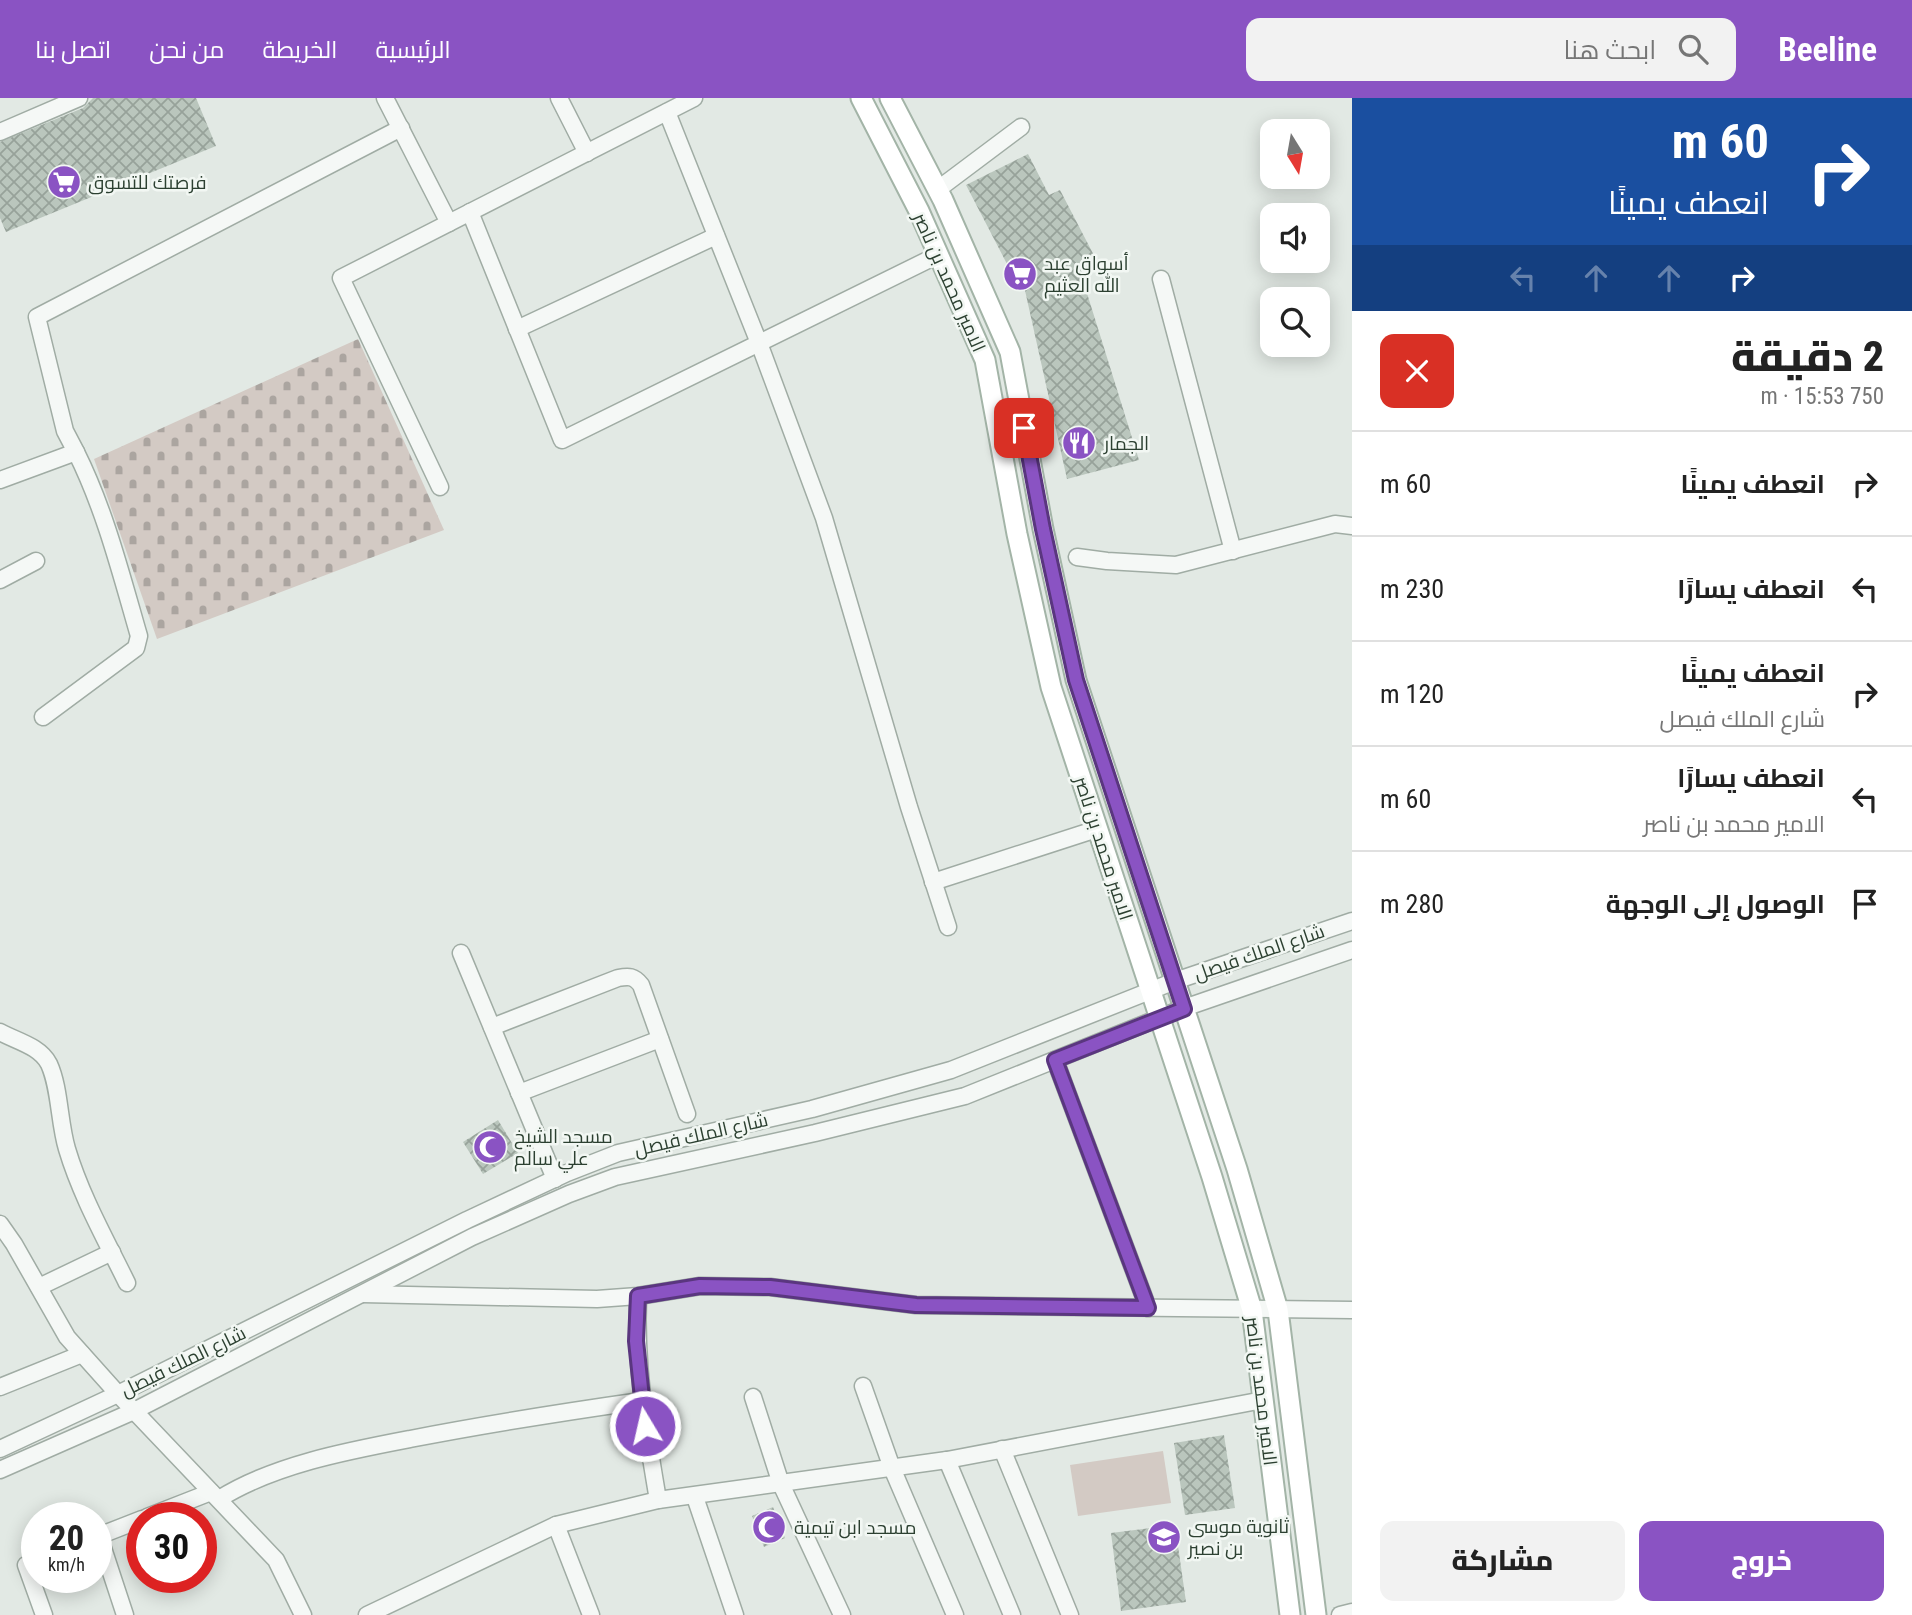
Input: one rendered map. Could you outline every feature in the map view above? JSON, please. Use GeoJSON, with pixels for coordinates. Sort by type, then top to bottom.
{"type":"FeatureCollection","features":[{"type":"Feature","properties":{"kind":"main road","name":"الامير محمد بن ناصر"},"geometry":{"type":"LineString","coordinates":[[861,98],[919,211],[985,360],[1017,534],[1051,687],[1212,1177],[1252,1310],[1290,1615]]}},
{"type":"Feature","properties":{"kind":"main road","name":"الامير محمد بن ناصر"},"geometry":{"type":"LineString","coordinates":[[890,98],[937,190],[1010,352],[1043,529],[1076,680],[1237,1169],[1278,1310],[1316,1615]]}},
{"type":"Feature","properties":{"kind":"street"},"geometry":{"type":"LineString","coordinates":[[0,132],[79,98]]}},
{"type":"Feature","properties":{"kind":"street"},"geometry":{"type":"LineString","coordinates":[[385,98],[449,223]]}},
{"type":"Feature","properties":{"kind":"street"},"geometry":{"type":"LineString","coordinates":[[559,98],[587,153]]}},
{"type":"Feature","properties":{"kind":"street"},"geometry":{"type":"LineString","coordinates":[[440,487],[341,278],[694,98]]}},
{"type":"Feature","properties":{"kind":"street"},"geometry":{"type":"LineString","coordinates":[[667,112],[759,343],[824,518],[948,927]]}},
{"type":"Feature","properties":{"kind":"street"},"geometry":{"type":"LineString","coordinates":[[937,190],[1021,127]]}},
{"type":"Feature","properties":{"kind":"street"},"geometry":{"type":"LineString","coordinates":[[43,717],[136,648],[139,636],[113,546],[86,471],[65,431],[37,317],[401,128]]}},
{"type":"Feature","properties":{"kind":"street"},"geometry":{"type":"LineString","coordinates":[[470,212],[562,440],[938,254]]}},
{"type":"Feature","properties":{"kind":"street"},"geometry":{"type":"LineString","coordinates":[[517,329],[716,236]]}},
{"type":"Feature","properties":{"kind":"street"},"geometry":{"type":"LineString","coordinates":[[1161,279],[1233,551]]}},
{"type":"Feature","properties":{"kind":"street"},"geometry":{"type":"LineString","coordinates":[[0,480],[76,452]]}},
{"type":"Feature","properties":{"kind":"street"},"geometry":{"type":"LineString","coordinates":[[1077,557],[1176,565],[1335,524],[1352,526]]}},
{"type":"Feature","properties":{"kind":"street"},"geometry":{"type":"LineString","coordinates":[[0,580],[36,561]]}},
{"type":"Feature","properties":{"kind":"street"},"geometry":{"type":"LineString","coordinates":[[933,883],[1097,829]]}},
{"type":"Feature","properties":{"kind":"street","name":"شارع الملك فيصل"},"geometry":{"type":"LineString","coordinates":[[0,1449],[118,1394],[467,1220],[618,1153],[812,1110],[951,1070],[1175,981],[1352,921]]}},
{"type":"Feature","properties":{"kind":"street","name":"شارع الملك فيصل"},"geometry":{"type":"LineString","coordinates":[[0,1470],[134,1411],[472,1237],[569,1194],[615,1177],[815,1133],[965,1096],[1160,1018],[1352,950]]}},
{"type":"Feature","properties":{"kind":"street"},"geometry":{"type":"LineString","coordinates":[[461,953],[555,1179]]}},
{"type":"Feature","properties":{"kind":"street"},"geometry":{"type":"LineString","coordinates":[[492,1027],[618,978],[636,978],[641,985],[687,1114]]}},
{"type":"Feature","properties":{"kind":"street"},"geometry":{"type":"LineString","coordinates":[[0,1031],[31,1046],[48,1063],[55,1086],[61,1129],[73,1170],[127,1283]]}},
{"type":"Feature","properties":{"kind":"street"},"geometry":{"type":"LineString","coordinates":[[519,1093],[660,1039]]}},
{"type":"Feature","properties":{"kind":"street"},"geometry":{"type":"LineString","coordinates":[[1055,1060],[1148,1308]]}},
{"type":"Feature","properties":{"kind":"street"},"geometry":{"type":"LineString","coordinates":[[0,1224],[67,1337],[276,1560],[303,1615]]}},
{"type":"Feature","properties":{"kind":"street"},"geometry":{"type":"LineString","coordinates":[[39,1287],[111,1252]]}},
{"type":"Feature","properties":{"kind":"street"},"geometry":{"type":"LineString","coordinates":[[360,1294],[597,1299],[638,1296],[700,1286],[770,1287],[916,1305],[1352,1310]]}},
{"type":"Feature","properties":{"kind":"street"},"geometry":{"type":"LineString","coordinates":[[638,1296],[636,1341],[641,1401],[658,1500]]}},
{"type":"Feature","properties":{"kind":"street"},"geometry":{"type":"LineString","coordinates":[[0,1387],[82,1354]]}},
{"type":"Feature","properties":{"kind":"street"},"geometry":{"type":"LineString","coordinates":[[863,1386],[892,1468],[955,1615]]}},
{"type":"Feature","properties":{"kind":"street"},"geometry":{"type":"LineString","coordinates":[[753,1396],[781,1484],[842,1615]]}},
{"type":"Feature","properties":{"kind":"street"},"geometry":{"type":"LineString","coordinates":[[367,1615],[556,1525],[658,1500],[695,1497],[947,1460],[1263,1399]]}},
{"type":"Feature","properties":{"kind":"street"},"geometry":{"type":"LineString","coordinates":[[196,1502],[317,1459],[492,1423],[641,1401]]}},
{"type":"Feature","properties":{"kind":"street"},"geometry":{"type":"LineString","coordinates":[[1003,1449],[1070,1615]]}},
{"type":"Feature","properties":{"kind":"street"},"geometry":{"type":"LineString","coordinates":[[947,1460],[1012,1615]]}},
{"type":"Feature","properties":{"kind":"street"},"geometry":{"type":"LineString","coordinates":[[695,1497],[734,1615]]}},
{"type":"Feature","properties":{"kind":"street"},"geometry":{"type":"LineString","coordinates":[[556,1525],[591,1615]]}},
{"type":"Feature","properties":{"kind":"street"},"geometry":{"type":"LineString","coordinates":[[112,1579],[125,1615]]}},
{"type":"Feature","properties":{"kind":"street"},"geometry":{"type":"LineString","coordinates":[[35,1593],[42,1615]]}},
{"type":"Feature","properties":{"kind":"street"},"geometry":{"type":"LineString","coordinates":[[1340,1615],[1352,1612]]}},
{"type":"Feature","properties":{"kind":"green space"},"geometry":{"type":"Polygon","coordinates":[[[358,339],[444,530],[157,639],[94,459],[358,339]]]}},
{"type":"Feature","properties":{"kind":"green space"},"geometry":{"type":"Polygon","coordinates":[[[1163,1451],[1171,1503],[1078,1516],[1070,1465],[1163,1451]]]}},
{"type":"Feature","properties":{"kind":"building","name":"فرصتك للتسوق"},"geometry":{"type":"Polygon","coordinates":[[[93,98],[196,98],[216,146],[6,232],[0,218],[0,142],[83,108],[93,98]]]}},
{"type":"Feature","properties":{"kind":"building"},"geometry":{"type":"Polygon","coordinates":[[[1028,154],[1049,195],[1060,190],[1099,265],[1081,274],[1139,460],[1067,479],[1024,286],[1020,289],[966,185],[1028,154]]]}},
{"type":"Feature","properties":{"kind":"building","name":"مسجد الشيخ علي سالم"},"geometry":{"type":"Polygon","coordinates":[[[498,1120],[518,1153],[483,1174],[463,1142],[498,1120]]]}},
{"type":"Feature","properties":{"kind":"building"},"geometry":{"type":"Polygon","coordinates":[[[1224,1435],[1235,1508],[1185,1515],[1174,1443],[1224,1435]]]}},
{"type":"Feature","properties":{"kind":"building","name":"مسجد ابن تيمية"},"geometry":{"type":"Polygon","coordinates":[[[773,1507],[785,1538],[764,1547],[752,1516],[773,1507]]]}},
{"type":"Feature","properties":{"kind":"building"},"geometry":{"type":"Polygon","coordinates":[[[1175,1525],[1186,1602],[1121,1611],[1111,1533],[1175,1525]]]}},
{"type":"Feature","properties":{"kind":"place","name":"فرصتك للتسوق"},"geometry":{"type":"Point","coordinates":[64,182]}},
{"type":"Feature","properties":{"kind":"place","name":"أسواق عبد الله العثيم"},"geometry":{"type":"Point","coordinates":[1020,274]}},
{"type":"Feature","properties":{"kind":"place","name":"الجمار"},"geometry":{"type":"Point","coordinates":[1079,443]}},
{"type":"Feature","properties":{"kind":"place","name":"مسجد الشيخ علي سالم"},"geometry":{"type":"Point","coordinates":[490,1147]}},
{"type":"Feature","properties":{"kind":"place","name":"مسجد ابن تيمية"},"geometry":{"type":"Point","coordinates":[769,1527]}},
{"type":"Feature","properties":{"kind":"place","name":"ثانوية موسى بن نصير"},"geometry":{"type":"Point","coordinates":[1164,1537]}},
{"type":"Feature","properties":{"kind":"route"},"geometry":{"type":"LineString","coordinates":[[645,1426],[636,1341],[638,1296],[700,1286],[770,1287],[916,1305],[1148,1308],[1055,1060],[1184,1009],[1076,680],[1024,428]]}}]}
